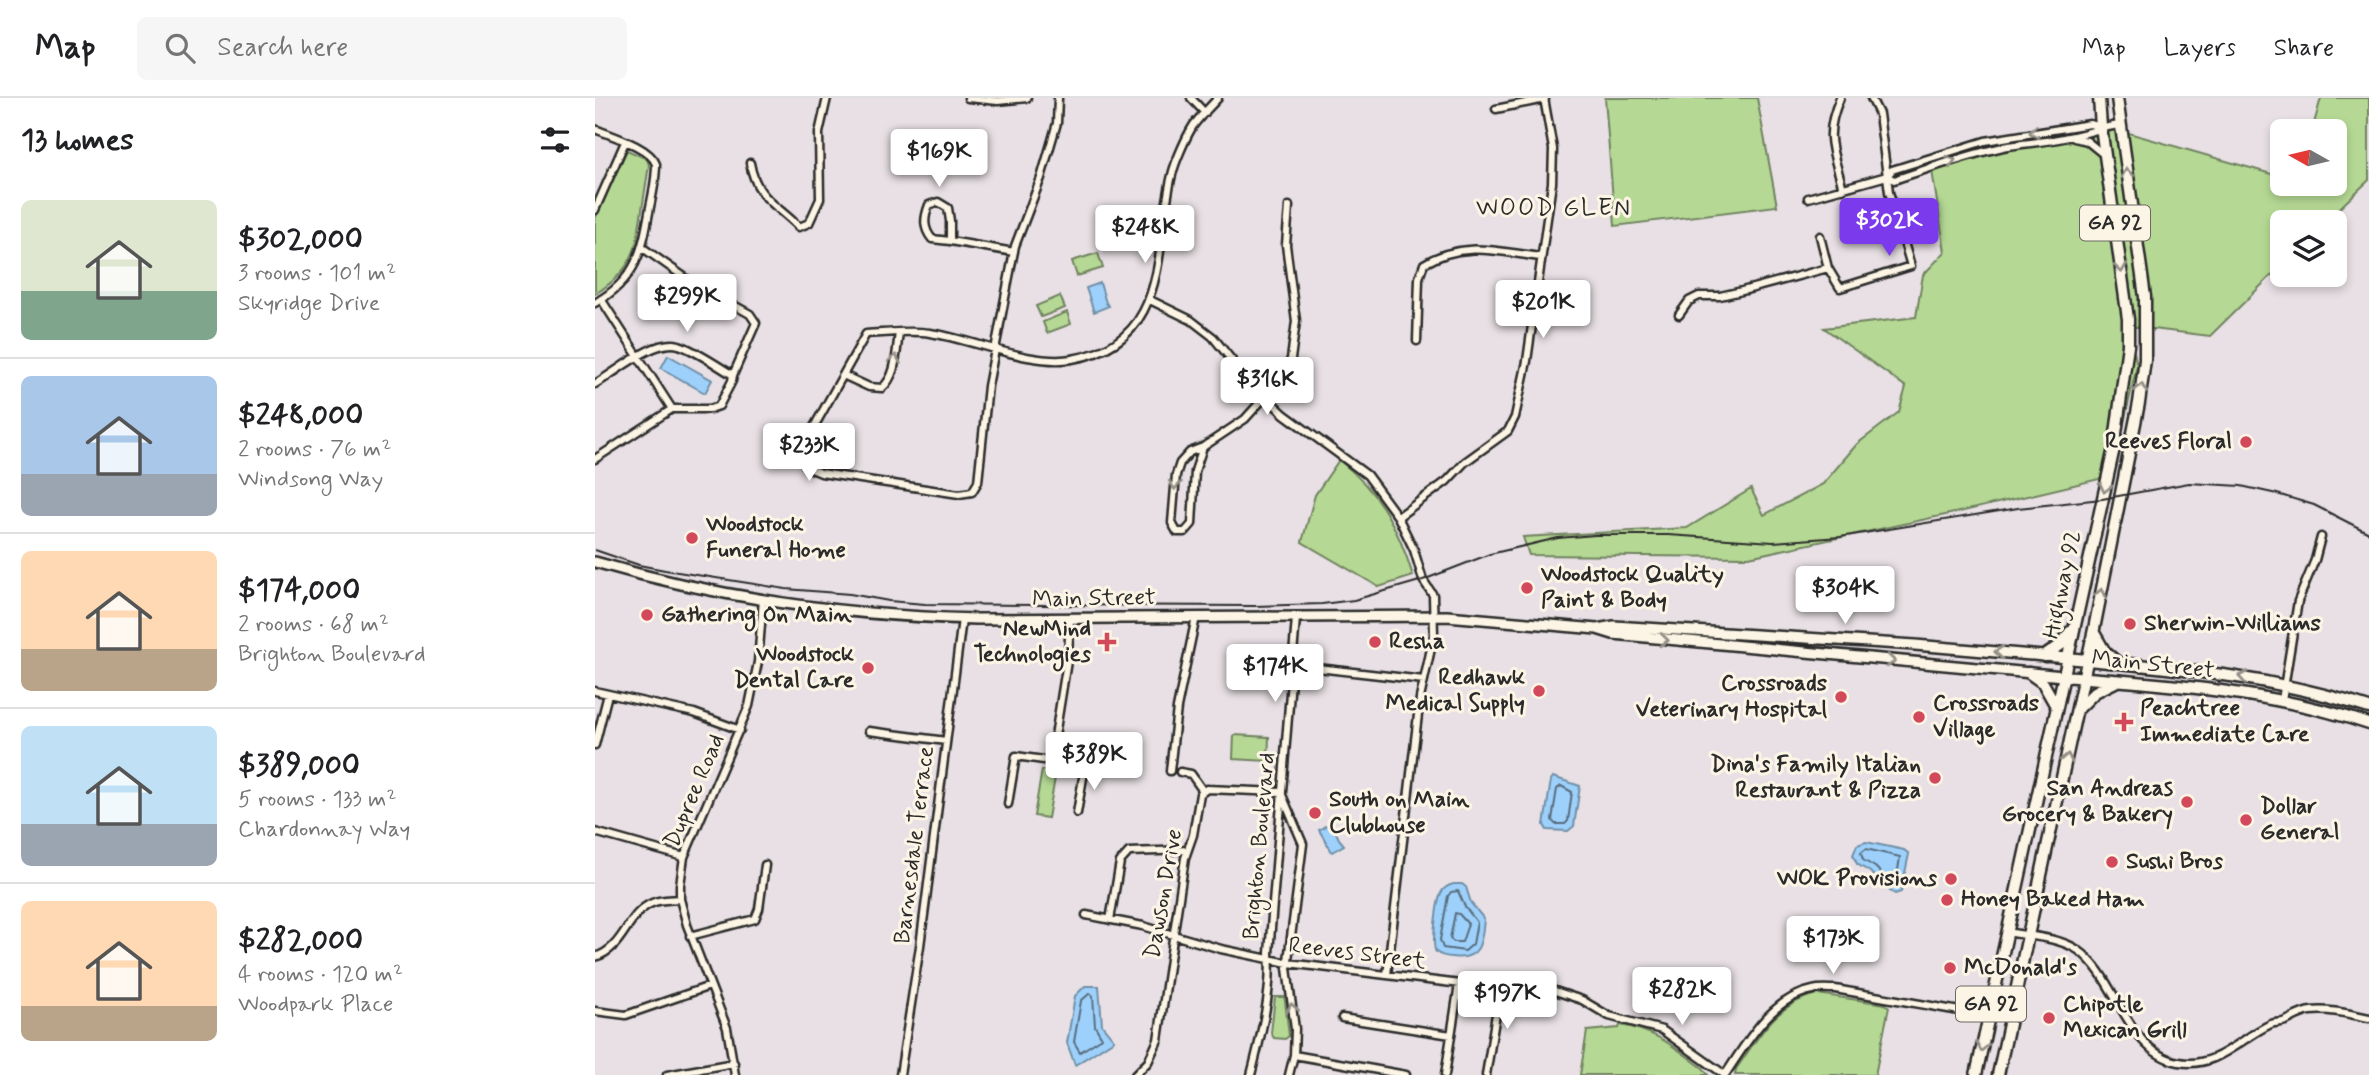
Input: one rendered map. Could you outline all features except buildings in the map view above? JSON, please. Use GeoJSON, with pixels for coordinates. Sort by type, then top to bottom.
{"type":"FeatureCollection","features":[{"type":"Feature","properties":{"kind":"main road","name":"Highway 92"},"geometry":{"type":"LineString","coordinates":[[1976,1075],[2117,430],[2128,345],[2128,319],[2099,98]]}},
{"type":"Feature","properties":{"kind":"main road","name":"Highway 92"},"geometry":{"type":"LineString","coordinates":[[1998,1075],[2094,633],[2145,360],[2145,297],[2117,98]]}},
{"type":"Feature","properties":{"kind":"main road"},"geometry":{"type":"LineString","coordinates":[[2117,430],[2133,432]]}},
{"type":"Feature","properties":{"kind":"main road","name":"Main Street"},"geometry":{"type":"LineString","coordinates":[[595,562],[656,578],[763,598],[885,615],[962,619],[1456,617],[1598,629],[1613,634],[1686,642],[2207,689],[2282,701],[2369,724]]}},
{"type":"Feature","properties":{"kind":"main road","name":"Main Street"},"geometry":{"type":"LineString","coordinates":[[1598,629],[1613,626],[1915,645],[2222,673],[2285,684],[2369,708]]}},
{"type":"Feature","properties":{"kind":"main road"},"geometry":{"type":"LineString","coordinates":[[2045,656],[2062,644],[2074,626]]}},
{"type":"Feature","properties":{"kind":"main road"},"geometry":{"type":"LineString","coordinates":[[2094,633],[2105,652],[2119,663]]}},
{"type":"Feature","properties":{"kind":"main road"},"geometry":{"type":"LineString","coordinates":[[2029,673],[2046,687],[2056,706]]}},
{"type":"Feature","properties":{"kind":"main road"},"geometry":{"type":"LineString","coordinates":[[2077,712],[2090,695],[2119,681]]}},
{"type":"Feature","properties":{"kind":"street"},"geometry":{"type":"LineString","coordinates":[[750,163],[758,188],[767,201],[799,227],[809,223],[820,199],[819,133],[827,98]]}},
{"type":"Feature","properties":{"kind":"street"},"geometry":{"type":"LineString","coordinates":[[968,98],[998,101],[1027,98]]}},
{"type":"Feature","properties":{"kind":"street"},"geometry":{"type":"LineString","coordinates":[[1058,98],[1056,123],[1041,178],[1014,252],[995,349],[988,386],[978,482],[972,492],[959,494],[821,473],[806,467],[803,452],[810,434],[866,334],[929,332],[995,349],[1038,359],[1070,360],[1102,351],[1131,330],[1150,300],[1157,272],[1172,173],[1193,127],[1218,98]]}},
{"type":"Feature","properties":{"kind":"street"},"geometry":{"type":"LineString","coordinates":[[1191,98],[1205,113]]}},
{"type":"Feature","properties":{"kind":"street"},"geometry":{"type":"LineString","coordinates":[[1398,517],[1447,481],[1465,462],[1509,432],[1515,417],[1527,361],[1552,183],[1553,149],[1544,98],[1496,109]]}},
{"type":"Feature","properties":{"kind":"street"},"geometry":{"type":"LineString","coordinates":[[1840,98],[1832,116],[1829,136],[1843,188]]}},
{"type":"Feature","properties":{"kind":"street"},"geometry":{"type":"LineString","coordinates":[[1820,236],[1828,268],[1840,288],[1911,266],[1889,192],[1879,114],[1871,98]]}},
{"type":"Feature","properties":{"kind":"street"},"geometry":{"type":"LineString","coordinates":[[1808,198],[1887,176],[1892,170],[1985,141],[2090,124],[2101,127],[2120,125]]}},
{"type":"Feature","properties":{"kind":"street"},"geometry":{"type":"LineString","coordinates":[[1887,176],[1894,180],[2004,147],[2094,132],[2101,127]]}},
{"type":"Feature","properties":{"kind":"street"},"geometry":{"type":"LineString","coordinates":[[595,129],[650,154],[656,164],[643,248],[626,279],[598,301],[672,409]]}},
{"type":"Feature","properties":{"kind":"street"},"geometry":{"type":"LineString","coordinates":[[2069,137],[2087,141],[2105,156]]}},
{"type":"Feature","properties":{"kind":"street"},"geometry":{"type":"LineString","coordinates":[[595,209],[625,142]]}},
{"type":"Feature","properties":{"kind":"street"},"geometry":{"type":"LineString","coordinates":[[950,241],[948,208],[938,202],[929,205],[925,217],[926,232],[932,239],[1014,252]]}},
{"type":"Feature","properties":{"kind":"street"},"geometry":{"type":"LineString","coordinates":[[1203,447],[1195,471],[1192,524],[1185,532],[1177,532],[1172,523],[1177,469],[1190,453],[1245,419],[1287,369],[1295,333],[1295,308],[1286,245],[1289,206]]}},
{"type":"Feature","properties":{"kind":"street"},"geometry":{"type":"LineString","coordinates":[[595,459],[672,409],[710,409],[719,406],[755,328],[754,318],[680,275],[643,248]]}},
{"type":"Feature","properties":{"kind":"street"},"geometry":{"type":"LineString","coordinates":[[1417,341],[1419,278],[1424,264],[1443,253],[1464,248],[1541,257]]}},
{"type":"Feature","properties":{"kind":"street"},"geometry":{"type":"LineString","coordinates":[[1679,315],[1689,301],[1699,296],[1731,293],[1828,268]]}},
{"type":"Feature","properties":{"kind":"street"},"geometry":{"type":"LineString","coordinates":[[1150,300],[1191,320],[1213,337],[1247,379],[1266,397],[1294,422],[1367,475],[1398,517],[1411,543],[1423,580],[1433,595],[1433,643],[1420,698],[1387,975]]}},
{"type":"Feature","properties":{"kind":"street"},"geometry":{"type":"LineString","coordinates":[[843,375],[869,387],[882,388],[889,383],[899,333]]}},
{"type":"Feature","properties":{"kind":"street"},"geometry":{"type":"LineString","coordinates":[[595,384],[660,345],[677,345],[733,375]]}},
{"type":"Feature","properties":{"kind":"street"},"geometry":{"type":"LineString","coordinates":[[2282,701],[2298,601],[2322,537]]}},
{"type":"Feature","properties":{"kind":"street","name":"Dupree Road"},"geometry":{"type":"LineString","coordinates":[[735,1075],[727,1027],[690,936],[680,899],[681,869],[749,706],[756,677],[763,598]]}},
{"type":"Feature","properties":{"kind":"street"},"geometry":{"type":"LineString","coordinates":[[1170,771],[1179,695],[1196,617]]}},
{"type":"Feature","properties":{"kind":"street"},"geometry":{"type":"LineString","coordinates":[[1051,761],[1068,656],[1070,618]]}},
{"type":"Feature","properties":{"kind":"street","name":"Brighton Boulevard"},"geometry":{"type":"LineString","coordinates":[[1251,1075],[1265,1006],[1278,816],[1296,618]]}},
{"type":"Feature","properties":{"kind":"street","name":"Barnesdale Terrace"},"geometry":{"type":"LineString","coordinates":[[900,1075],[962,619]]}},
{"type":"Feature","properties":{"kind":"street"},"geometry":{"type":"LineString","coordinates":[[1291,665],[1424,680]]}},
{"type":"Feature","properties":{"kind":"street"},"geometry":{"type":"LineString","coordinates":[[595,691],[694,713],[740,730]]}},
{"type":"Feature","properties":{"kind":"street"},"geometry":{"type":"LineString","coordinates":[[595,745],[608,694]]}},
{"type":"Feature","properties":{"kind":"street"},"geometry":{"type":"LineString","coordinates":[[869,731],[946,741]]}},
{"type":"Feature","properties":{"kind":"street"},"geometry":{"type":"LineString","coordinates":[[1008,804],[1016,756],[1085,766],[1077,813]]}},
{"type":"Feature","properties":{"kind":"street"},"geometry":{"type":"LineString","coordinates":[[1180,772],[1194,777],[1203,791],[1207,789],[1282,793],[1303,845],[1286,976],[1295,1029],[1294,1055],[1289,1075]]}},
{"type":"Feature","properties":{"kind":"street","name":"Dawson Drive"},"geometry":{"type":"LineString","coordinates":[[1135,1075],[1149,1062],[1155,1050],[1187,850],[1193,835],[1198,799],[1203,791]]}},
{"type":"Feature","properties":{"kind":"street"},"geometry":{"type":"LineString","coordinates":[[595,832],[684,857]]}},
{"type":"Feature","properties":{"kind":"street"},"geometry":{"type":"LineString","coordinates":[[1110,920],[1120,862],[1129,852],[1187,850]]}},
{"type":"Feature","properties":{"kind":"street"},"geometry":{"type":"LineString","coordinates":[[690,936],[755,919],[759,909],[765,865]]}},
{"type":"Feature","properties":{"kind":"street"},"geometry":{"type":"LineString","coordinates":[[595,957],[616,946],[648,904],[680,899]]}},
{"type":"Feature","properties":{"kind":"street","name":"Reeves Street"},"geometry":{"type":"LineString","coordinates":[[1086,915],[1143,926],[1269,960],[1459,984],[1534,984],[1582,1000],[1609,1016],[1662,1030],[1725,1075]]}},
{"type":"Feature","properties":{"kind":"street"},"geometry":{"type":"LineString","coordinates":[[2006,932],[2064,944],[2081,951],[2148,1045],[2162,1056],[2178,1062],[2208,1061],[2231,1050],[2272,1023],[2282,1023],[2309,1011],[2369,1018]]}},
{"type":"Feature","properties":{"kind":"street"},"geometry":{"type":"LineString","coordinates":[[1445,1075],[1459,984]]}},
{"type":"Feature","properties":{"kind":"street"},"geometry":{"type":"LineString","coordinates":[[1486,1075],[1498,1002],[1497,985]]}},
{"type":"Feature","properties":{"kind":"street"},"geometry":{"type":"LineString","coordinates":[[595,1011],[626,1014],[710,986]]}},
{"type":"Feature","properties":{"kind":"street"},"geometry":{"type":"LineString","coordinates":[[1725,1075],[1775,1008],[1794,996],[1814,989],[1835,989],[1988,1016]]}},
{"type":"Feature","properties":{"kind":"street"},"geometry":{"type":"LineString","coordinates":[[1342,1018],[1451,1035]]}},
{"type":"Feature","properties":{"kind":"street"},"geometry":{"type":"LineString","coordinates":[[1294,1055],[1406,1075]]}},
{"type":"Feature","properties":{"kind":"street"},"geometry":{"type":"LineString","coordinates":[[667,1075],[734,1063]]}},
{"type":"Feature","properties":{"kind":"green space"},"geometry":{"type":"Polygon","coordinates":[[[1605,98],[1757,98],[1777,206],[1615,226],[1605,98]]]}},
{"type":"Feature","properties":{"kind":"green space"},"geometry":{"type":"Polygon","coordinates":[[[2321,98],[2369,98],[2369,180],[2338,210],[2270,210],[2270,277],[2210,336],[2128,326],[2137,365],[2112,476],[1749,557],[1529,555],[1523,537],[1687,528],[1751,489],[1764,515],[1823,484],[1857,444],[1899,412],[1906,387],[1824,328],[1916,317],[1923,275],[1945,252],[1930,158],[2101,125],[2270,174],[2270,196],[2347,196],[2347,119],[2315,119],[2321,98]]]}},
{"type":"Feature","properties":{"kind":"green space"},"geometry":{"type":"Polygon","coordinates":[[[627,150],[647,159],[649,165],[637,241],[622,272],[595,294],[595,219],[627,150]]]}},
{"type":"Feature","properties":{"kind":"green space"},"geometry":{"type":"Polygon","coordinates":[[[1098,253],[1103,268],[1077,276],[1072,261],[1098,253]]]}},
{"type":"Feature","properties":{"kind":"green space"},"geometry":{"type":"Polygon","coordinates":[[[1060,296],[1065,308],[1041,317],[1036,306],[1060,296]]]}},
{"type":"Feature","properties":{"kind":"green space"},"geometry":{"type":"Polygon","coordinates":[[[1067,312],[1071,324],[1047,333],[1043,322],[1067,312]]]}},
{"type":"Feature","properties":{"kind":"green space"},"geometry":{"type":"Polygon","coordinates":[[[1339,460],[1376,498],[1394,526],[1413,576],[1379,587],[1302,542],[1315,495],[1339,460]]]}},
{"type":"Feature","properties":{"kind":"green space"},"geometry":{"type":"Polygon","coordinates":[[[1234,735],[1269,737],[1268,761],[1233,759],[1234,735]]]}},
{"type":"Feature","properties":{"kind":"green space"},"geometry":{"type":"Polygon","coordinates":[[[1042,770],[1056,772],[1048,818],[1034,816],[1042,770]]]}},
{"type":"Feature","properties":{"kind":"green space"},"geometry":{"type":"Polygon","coordinates":[[[1817,994],[1885,1004],[1889,1007],[1875,1075],[1735,1075],[1736,1069],[1769,1023],[1790,1005],[1817,994]]]}},
{"type":"Feature","properties":{"kind":"green space"},"geometry":{"type":"Polygon","coordinates":[[[1275,997],[1284,997],[1285,1001],[1289,1036],[1285,1039],[1274,1038],[1271,1033],[1275,997]]]}},
{"type":"Feature","properties":{"kind":"green space"},"geometry":{"type":"Polygon","coordinates":[[[1620,1025],[1645,1031],[1665,1041],[1703,1068],[1708,1075],[1580,1075],[1587,1031],[1619,1028],[1620,1025]]]}},
{"type":"Feature","properties":{"kind":"water"},"geometry":{"type":"Polygon","coordinates":[[[1100,283],[1109,306],[1094,312],[1086,288],[1100,283]]]}},
{"type":"Feature","properties":{"kind":"water"},"geometry":{"type":"Polygon","coordinates":[[[668,355],[712,380],[705,393],[661,368],[668,355]]]}},
{"type":"Feature","properties":{"kind":"water"},"geometry":{"type":"Polygon","coordinates":[[[1553,777],[1580,786],[1574,826],[1568,831],[1547,830],[1544,825],[1553,777]]]}},
{"type":"Feature","properties":{"kind":"water"},"geometry":{"type":"Polygon","coordinates":[[[1331,822],[1344,845],[1332,852],[1319,830],[1331,822]]]}},
{"type":"Feature","properties":{"kind":"water"},"geometry":{"type":"Polygon","coordinates":[[[1866,842],[1904,850],[1909,854],[1901,892],[1895,894],[1890,891],[1857,864],[1853,855],[1857,845],[1866,842]]]}},
{"type":"Feature","properties":{"kind":"water"},"geometry":{"type":"Polygon","coordinates":[[[1454,884],[1466,887],[1471,903],[1484,919],[1478,948],[1469,956],[1461,958],[1436,952],[1434,941],[1439,898],[1445,888],[1454,884]]]}},
{"type":"Feature","properties":{"kind":"water"},"geometry":{"type":"Polygon","coordinates":[[[1085,986],[1099,986],[1102,1025],[1114,1040],[1075,1065],[1067,1043],[1075,996],[1085,986]]]}},
{"type":"Feature","properties":{"kind":"railway"},"geometry":{"type":"LineString","coordinates":[[595,550],[639,565],[665,570],[786,589],[850,594],[889,601],[925,604],[1255,606],[1354,600],[1423,580],[1490,554],[1558,538],[1668,535],[1773,542],[1840,537],[2018,508],[2102,499],[2189,483],[2241,486],[2277,494],[2314,505],[2369,533]]}},
{"type":"Feature","properties":{"kind":"place","name":"Reeves Floral"},"geometry":{"type":"Point","coordinates":[2246,442]}},
{"type":"Feature","properties":{"kind":"place","name":"Woodstock Funeral Home"},"geometry":{"type":"Point","coordinates":[692,538]}},
{"type":"Feature","properties":{"kind":"place","name":"Woodstock Quality Paint & Body"},"geometry":{"type":"Point","coordinates":[1527,588]}},
{"type":"Feature","properties":{"kind":"place","name":"Gathering On Main"},"geometry":{"type":"Point","coordinates":[647,615]}},
{"type":"Feature","properties":{"kind":"place","name":"Sherwin-Williams"},"geometry":{"type":"Point","coordinates":[2130,624]}},
{"type":"Feature","properties":{"kind":"place","name":"NewMind Technologies"},"geometry":{"type":"Point","coordinates":[1107,642]}},
{"type":"Feature","properties":{"kind":"place","name":"Resha"},"geometry":{"type":"Point","coordinates":[1375,642]}},
{"type":"Feature","properties":{"kind":"place","name":"Woodstock Dental Care"},"geometry":{"type":"Point","coordinates":[868,668]}},
{"type":"Feature","properties":{"kind":"place","name":"Redhawk Medical Supply"},"geometry":{"type":"Point","coordinates":[1539,691]}},
{"type":"Feature","properties":{"kind":"place","name":"Crossroads Veterinary Hospital"},"geometry":{"type":"Point","coordinates":[1841,697]}},
{"type":"Feature","properties":{"kind":"place","name":"Crossroads Village"},"geometry":{"type":"Point","coordinates":[1919,717]}},
{"type":"Feature","properties":{"kind":"place","name":"Peachtree Immediate Care"},"geometry":{"type":"Point","coordinates":[2124,722]}},
{"type":"Feature","properties":{"kind":"place","name":"Dina's Family Italian Restaurant & Pizza"},"geometry":{"type":"Point","coordinates":[1935,778]}},
{"type":"Feature","properties":{"kind":"place","name":"San Andreas Grocery & Bakery"},"geometry":{"type":"Point","coordinates":[2187,802]}},
{"type":"Feature","properties":{"kind":"place","name":"South on Main Clubhouse"},"geometry":{"type":"Point","coordinates":[1315,813]}},
{"type":"Feature","properties":{"kind":"place","name":"Dollar General"},"geometry":{"type":"Point","coordinates":[2246,820]}},
{"type":"Feature","properties":{"kind":"place","name":"Sushi Bros"},"geometry":{"type":"Point","coordinates":[2112,862]}},
{"type":"Feature","properties":{"kind":"place","name":"WOK Provisions"},"geometry":{"type":"Point","coordinates":[1951,879]}},
{"type":"Feature","properties":{"kind":"place","name":"Honey Baked Ham"},"geometry":{"type":"Point","coordinates":[1947,900]}},
{"type":"Feature","properties":{"kind":"place","name":"McDonald's"},"geometry":{"type":"Point","coordinates":[1950,968]}},
{"type":"Feature","properties":{"kind":"place","name":"Chipotle Mexican Grill"},"geometry":{"type":"Point","coordinates":[2049,1018]}},
{"type":"Feature","properties":{"kind":"district","name":"WOOD GLEN"},"geometry":{"type":"Point","coordinates":[1554,208]}}]}
